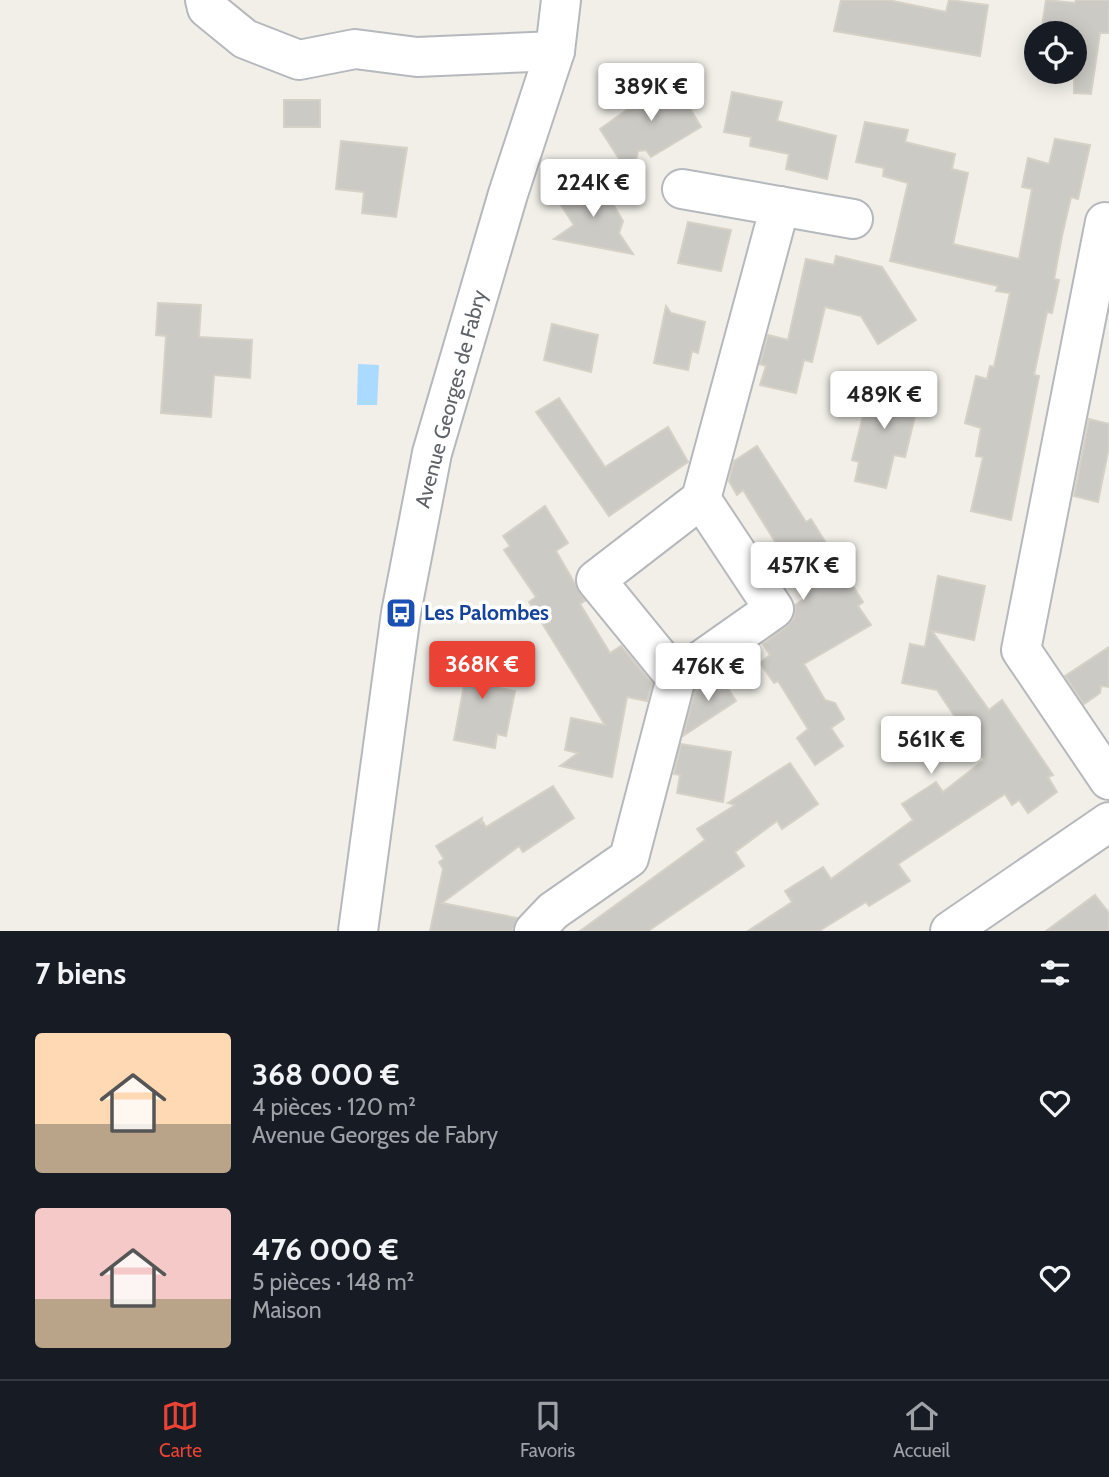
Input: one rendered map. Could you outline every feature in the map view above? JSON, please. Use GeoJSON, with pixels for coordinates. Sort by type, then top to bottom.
{"type":"FeatureCollection","features":[{"type":"Feature","properties":{"kind":"street"},"geometry":{"type":"LineString","coordinates":[[205,0],[207,8],[245,39],[299,60],[355,49],[417,57],[555,51]]}},
{"type":"Feature","properties":{"kind":"street","name":"Avenue Georges de Fabry"},"geometry":{"type":"LineString","coordinates":[[358,931],[401,613],[432,453],[508,194],[555,51],[561,0]]}},
{"type":"Feature","properties":{"kind":"street"},"geometry":{"type":"LineString","coordinates":[[682,189],[853,219]]}},
{"type":"Feature","properties":{"kind":"street"},"geometry":{"type":"LineString","coordinates":[[676,678],[596,580],[701,499],[780,206]]}},
{"type":"Feature","properties":{"kind":"street"},"geometry":{"type":"LineString","coordinates":[[1109,223],[1105,222],[1021,649],[1109,780]]}},
{"type":"Feature","properties":{"kind":"street"},"geometry":{"type":"LineString","coordinates":[[534,931],[552,911],[629,858],[676,678],[774,609],[701,499]]}},
{"type":"Feature","properties":{"kind":"street"},"geometry":{"type":"LineString","coordinates":[[950,931],[1109,822]]}},
{"type":"Feature","properties":{"kind":"water"},"geometry":{"type":"Polygon","coordinates":[[[358,364],[379,365],[377,405],[357,405],[358,364]]]}},
{"type":"Feature","properties":{"kind":"building"},"geometry":{"type":"Polygon","coordinates":[[[841,0],[888,0],[946,12],[949,0],[988,5],[980,56],[834,31],[841,0]]]}},
{"type":"Feature","properties":{"kind":"building"},"geometry":{"type":"Polygon","coordinates":[[[1046,0],[1075,3],[1076,0],[1109,0],[1109,33],[1100,33],[1091,94],[1074,93],[1074,84],[1087,84],[1087,21],[1043,21],[1046,0]]]}},
{"type":"Feature","properties":{"kind":"building"},"geometry":{"type":"Polygon","coordinates":[[[668,72],[701,127],[651,157],[646,150],[638,151],[632,179],[600,129],[649,94],[644,87],[668,72]]]}},
{"type":"Feature","properties":{"kind":"building"},"geometry":{"type":"Polygon","coordinates":[[[732,92],[782,102],[777,121],[836,136],[827,179],[786,169],[789,154],[750,146],[751,137],[724,132],[732,92]]]}},
{"type":"Feature","properties":{"kind":"building"},"geometry":{"type":"Polygon","coordinates":[[[284,100],[320,100],[320,127],[284,127],[284,100]]]}},
{"type":"Feature","properties":{"kind":"building"},"geometry":{"type":"Polygon","coordinates":[[[865,122],[908,130],[905,142],[955,154],[952,169],[968,173],[953,244],[1019,259],[1032,189],[1022,187],[1028,158],[1049,164],[1055,139],[1090,145],[1078,199],[1071,197],[1062,236],[1054,279],[1059,280],[1052,313],[1047,312],[1034,375],[1039,376],[1011,520],[971,511],[983,457],[976,456],[981,428],[965,423],[976,376],[987,379],[990,366],[994,367],[1010,293],[996,291],[998,286],[890,261],[908,183],[883,176],[884,168],[856,162],[865,122]]]}},
{"type":"Feature","properties":{"kind":"building"},"geometry":{"type":"Polygon","coordinates":[[[341,141],[407,148],[396,217],[362,213],[364,192],[336,189],[341,141]]]}},
{"type":"Feature","properties":{"kind":"building"},"geometry":{"type":"Polygon","coordinates":[[[597,177],[623,221],[619,233],[633,254],[554,239],[574,225],[559,202],[597,177]]]}},
{"type":"Feature","properties":{"kind":"building"},"geometry":{"type":"Polygon","coordinates":[[[688,222],[731,230],[721,271],[678,263],[688,222]]]}},
{"type":"Feature","properties":{"kind":"building"},"geometry":{"type":"Polygon","coordinates":[[[836,256],[882,267],[916,320],[878,344],[861,316],[825,307],[812,362],[804,360],[796,393],[760,385],[766,366],[760,364],[768,335],[788,340],[806,259],[834,265],[836,256]]]}},
{"type":"Feature","properties":{"kind":"building"},"geometry":{"type":"Polygon","coordinates":[[[158,303],[201,305],[199,337],[252,340],[250,378],[214,375],[211,417],[161,413],[166,336],[156,335],[158,303]]]}},
{"type":"Feature","properties":{"kind":"building"},"geometry":{"type":"Polygon","coordinates":[[[666,306],[671,313],[705,322],[698,353],[692,351],[688,370],[654,363],[666,306]]]}},
{"type":"Feature","properties":{"kind":"building"},"geometry":{"type":"Polygon","coordinates":[[[552,324],[598,335],[591,372],[544,360],[552,324]]]}},
{"type":"Feature","properties":{"kind":"building"},"geometry":{"type":"Polygon","coordinates":[[[873,376],[908,384],[907,395],[911,396],[911,402],[918,404],[905,457],[894,455],[886,488],[855,481],[859,462],[852,460],[873,376]]]}},
{"type":"Feature","properties":{"kind":"building"},"geometry":{"type":"Polygon","coordinates":[[[559,398],[605,467],[668,427],[688,462],[609,516],[536,412],[559,398]]]}},
{"type":"Feature","properties":{"kind":"building"},"geometry":{"type":"Polygon","coordinates":[[[1089,419],[1109,424],[1109,447],[1098,502],[1074,496],[1089,419]]]}},
{"type":"Feature","properties":{"kind":"building"},"geometry":{"type":"Polygon","coordinates":[[[757,446],[806,522],[811,519],[863,602],[858,606],[871,625],[804,664],[825,700],[835,703],[844,719],[831,728],[843,746],[815,765],[797,738],[808,729],[778,681],[774,683],[760,663],[770,655],[763,644],[787,626],[794,618],[795,605],[804,599],[783,568],[789,564],[743,490],[737,495],[729,481],[734,461],[757,446]]]}},
{"type":"Feature","properties":{"kind":"building"},"geometry":{"type":"Polygon","coordinates":[[[545,506],[568,543],[556,551],[585,601],[580,604],[610,653],[621,646],[652,683],[647,701],[627,697],[612,777],[560,766],[578,753],[565,750],[571,718],[605,725],[529,602],[536,597],[504,550],[510,546],[503,536],[545,506]]]}},
{"type":"Feature","properties":{"kind":"building"},"geometry":{"type":"Polygon","coordinates":[[[938,576],[985,586],[974,640],[932,631],[989,710],[1002,700],[1053,775],[1048,777],[1057,792],[1028,813],[1019,800],[1012,805],[1005,794],[898,864],[910,881],[869,906],[866,902],[819,931],[748,931],[792,902],[785,891],[823,867],[831,879],[913,820],[902,804],[936,782],[943,792],[984,760],[937,690],[902,683],[910,644],[925,647],[938,576]]]}},
{"type":"Feature","properties":{"kind":"building"},"geometry":{"type":"Polygon","coordinates":[[[1109,647],[1109,687],[1101,686],[1100,693],[1084,704],[1065,676],[1109,647]]]}},
{"type":"Feature","properties":{"kind":"building"},"geometry":{"type":"Polygon","coordinates":[[[462,651],[503,660],[499,688],[515,691],[506,736],[497,734],[495,748],[454,740],[465,680],[455,677],[462,651]]]}},
{"type":"Feature","properties":{"kind":"building"},"geometry":{"type":"Polygon","coordinates":[[[719,675],[736,701],[683,736],[695,691],[719,675]]]}},
{"type":"Feature","properties":{"kind":"building"},"geometry":{"type":"Polygon","coordinates":[[[681,744],[731,752],[723,802],[677,793],[680,775],[674,774],[681,744]]]}},
{"type":"Feature","properties":{"kind":"building"},"geometry":{"type":"Polygon","coordinates":[[[790,763],[818,804],[782,829],[777,821],[735,852],[744,866],[648,931],[580,931],[705,840],[697,829],[735,805],[728,803],[790,763]]]}},
{"type":"Feature","properties":{"kind":"building"},"geometry":{"type":"Polygon","coordinates":[[[553,786],[574,818],[523,852],[519,846],[442,903],[517,918],[513,931],[430,931],[443,869],[439,862],[444,859],[436,846],[482,818],[481,823],[486,827],[553,786]]]}},
{"type":"Feature","properties":{"kind":"building"},"geometry":{"type":"Polygon","coordinates":[[[1095,895],[1109,913],[1109,931],[1046,931],[1095,895]]]}},
{"type":"Feature","properties":{"kind":"place","name":"Les Palombes"},"geometry":{"type":"Point","coordinates":[401,613]}}]}
